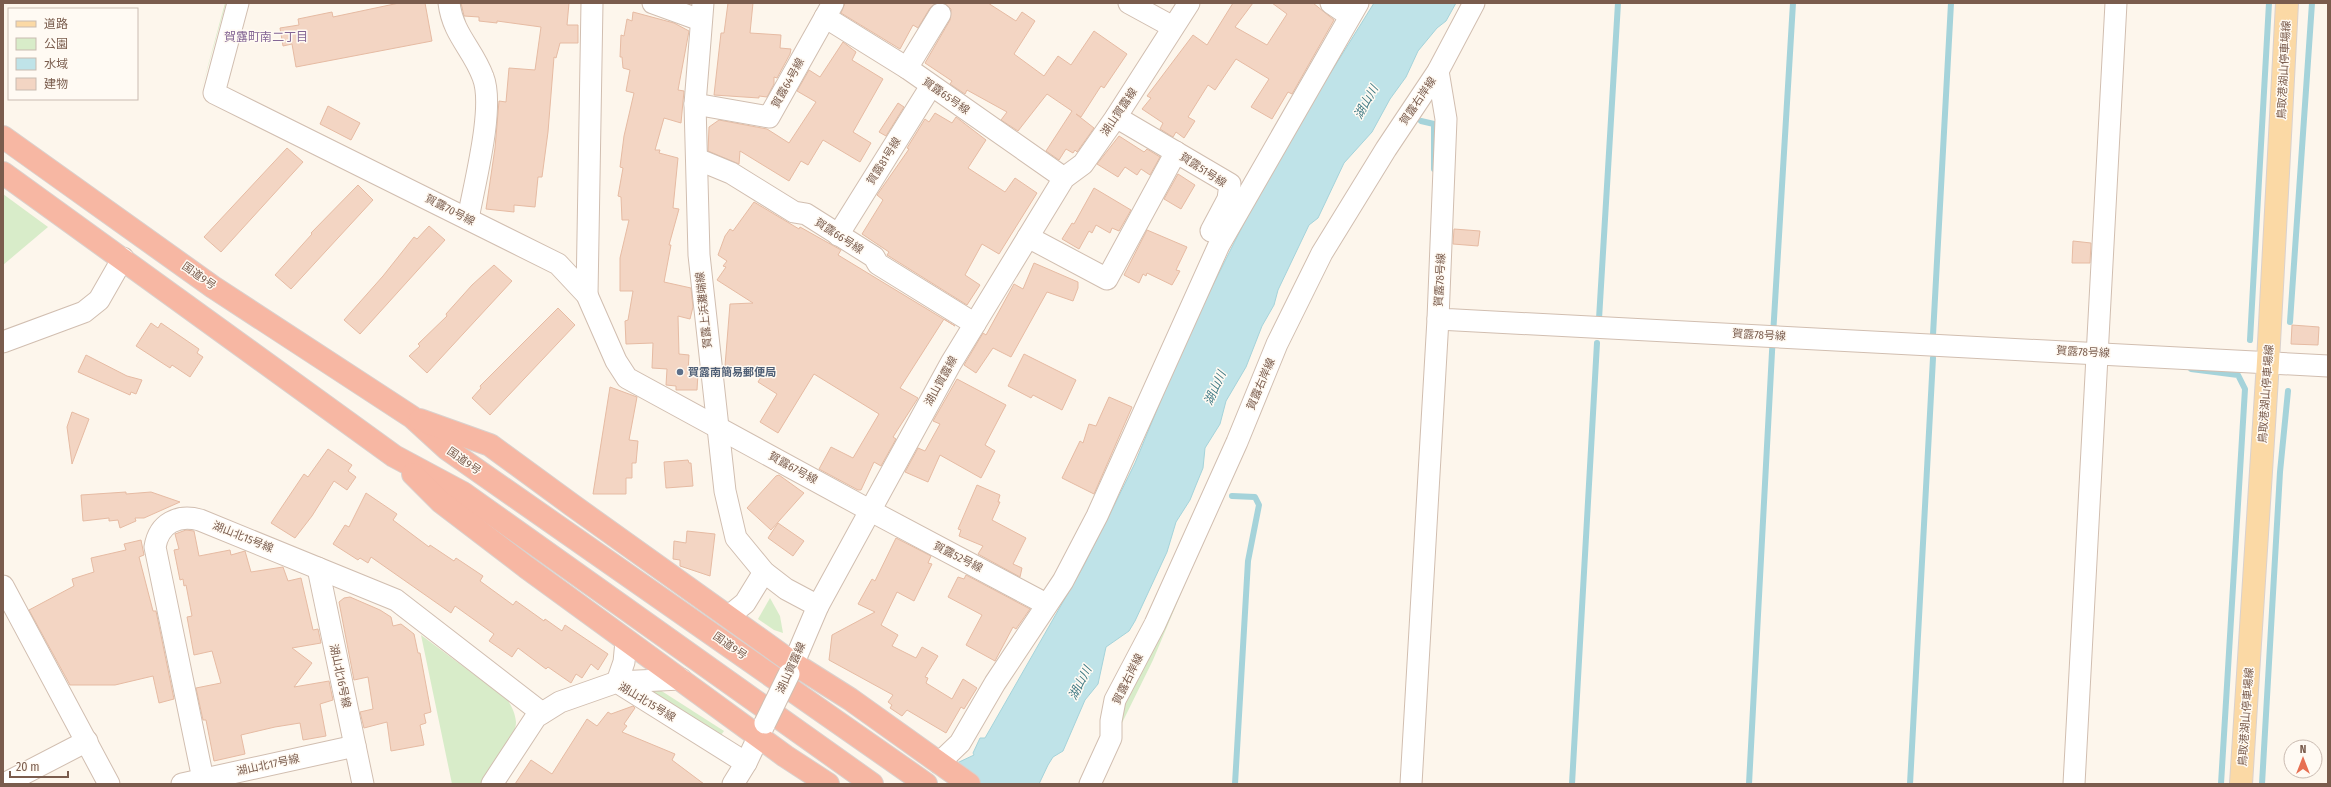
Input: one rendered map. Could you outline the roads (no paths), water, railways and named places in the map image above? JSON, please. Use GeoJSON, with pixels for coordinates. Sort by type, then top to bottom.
{"type":"FeatureCollection","features":[{"type":"Feature","properties":{"kind":"highway","name":"国道9号"},"geometry":{"type":"LineString","coordinates":[[3,137],[213,286],[412,417],[446,449],[926,784]]}},
{"type":"Feature","properties":{"kind":"highway"},"geometry":{"type":"LineString","coordinates":[[3,173],[123,258],[394,456],[441,502],[626,640],[681,679],[762,730],[828,784]]}},
{"type":"Feature","properties":{"kind":"highway"},"geometry":{"type":"LineString","coordinates":[[412,417],[490,445],[572,506],[729,616],[791,668],[969,784]]}},
{"type":"Feature","properties":{"kind":"highway"},"geometry":{"type":"LineString","coordinates":[[394,456],[463,492],[872,784]]}},
{"type":"Feature","properties":{"kind":"main road","name":"鳥取港湖山停車場線"},"geometry":{"type":"LineString","coordinates":[[2241,784],[2268,362],[2287,3]]}},
{"type":"Feature","properties":{"kind":"street","name":"賀露70号線"},"geometry":{"type":"LineString","coordinates":[[238,3],[214,93],[558,264],[587,295],[616,361],[627,378],[716,425]]}},
{"type":"Feature","properties":{"kind":"street"},"geometry":{"type":"LineString","coordinates":[[449,3],[451,20],[484,78],[486,118],[468,219]]}},
{"type":"Feature","properties":{"kind":"street"},"geometry":{"type":"LineString","coordinates":[[587,295],[592,3]]}},
{"type":"Feature","properties":{"kind":"street"},"geometry":{"type":"LineString","coordinates":[[653,3],[701,11]]}},
{"type":"Feature","properties":{"kind":"street"},"geometry":{"type":"LineString","coordinates":[[1129,3],[1173,27]]}},
{"type":"Feature","properties":{"kind":"street","name":"湖山賀露線"},"geometry":{"type":"LineString","coordinates":[[733,784],[746,763],[762,730],[818,606],[951,363],[1064,178],[1082,164],[1116,117],[1189,3]]}},
{"type":"Feature","properties":{"kind":"street"},"geometry":{"type":"LineString","coordinates":[[943,766],[960,743],[995,683],[1046,604],[1063,581],[1097,516],[1219,245],[1354,9],[1331,3]]}},
{"type":"Feature","properties":{"kind":"street","name":"賀露右岸線"},"geometry":{"type":"LineString","coordinates":[[1090,784],[1111,738],[1111,721],[1115,700],[1155,624],[1237,442],[1277,344],[1322,253],[1386,148],[1438,71],[1474,3]]}},
{"type":"Feature","properties":{"kind":"street"},"geometry":{"type":"LineString","coordinates":[[2074,784],[2116,3]]}},
{"type":"Feature","properties":{"kind":"street","name":"賀露65号線"},"geometry":{"type":"LineString","coordinates":[[829,10],[930,86],[1064,178]]}},
{"type":"Feature","properties":{"kind":"street","name":"賀露64号線"},"geometry":{"type":"LineString","coordinates":[[695,104],[769,117],[829,10]]}},
{"type":"Feature","properties":{"kind":"street","name":"賀露上浜灘端線"},"geometry":{"type":"LineString","coordinates":[[701,11],[695,104],[699,255],[724,491],[736,538],[764,572],[786,589],[818,606]]}},
{"type":"Feature","properties":{"kind":"street"},"geometry":{"type":"LineString","coordinates":[[907,68],[940,14]]}},
{"type":"Feature","properties":{"kind":"street","name":"賀露78号線"},"geometry":{"type":"LineString","coordinates":[[1438,71],[1446,119],[1438,319],[2328,366]]}},
{"type":"Feature","properties":{"kind":"street","name":"賀露81号線"},"geometry":{"type":"LineString","coordinates":[[838,235],[930,86]]}},
{"type":"Feature","properties":{"kind":"street","name":"賀露51号線"},"geometry":{"type":"LineString","coordinates":[[1116,117],[1230,184],[1228,199],[1207,239],[1219,245]]}},
{"type":"Feature","properties":{"kind":"street"},"geometry":{"type":"LineString","coordinates":[[1028,237],[1107,279],[1176,152]]}},
{"type":"Feature","properties":{"kind":"street","name":"賀露66号線"},"geometry":{"type":"LineString","coordinates":[[697,159],[731,174],[794,212],[806,214],[874,257],[878,264],[974,324]]}},
{"type":"Feature","properties":{"kind":"street"},"geometry":{"type":"LineString","coordinates":[[3,342],[84,312],[99,300],[123,258]]}},
{"type":"Feature","properties":{"kind":"street"},"geometry":{"type":"LineString","coordinates":[[1411,784],[1438,319]]}},
{"type":"Feature","properties":{"kind":"street","name":"賀露67号線"},"geometry":{"type":"LineString","coordinates":[[716,425],[871,511]]}},
{"type":"Feature","properties":{"kind":"street","name":"賀露52号線"},"geometry":{"type":"LineString","coordinates":[[871,511],[1046,604]]}},
{"type":"Feature","properties":{"kind":"street","name":"湖山北15号線"},"geometry":{"type":"LineString","coordinates":[[203,782],[156,560],[155,547],[159,533],[168,523],[192,517],[396,600],[542,713]]}},
{"type":"Feature","properties":{"kind":"street","name":"湖山北16号線"},"geometry":{"type":"LineString","coordinates":[[318,568],[363,784]]}},
{"type":"Feature","properties":{"kind":"street"},"geometry":{"type":"LineString","coordinates":[[729,616],[745,603],[764,572]]}},
{"type":"Feature","properties":{"kind":"street"},"geometry":{"type":"LineString","coordinates":[[3,586],[109,784]]}},
{"type":"Feature","properties":{"kind":"street"},"geometry":{"type":"LineString","coordinates":[[626,640],[624,662],[617,682],[681,679]]}},
{"type":"Feature","properties":{"kind":"street","name":"湖山北15号線"},"geometry":{"type":"LineString","coordinates":[[492,784],[536,717],[560,702],[617,682],[746,763]]}},
{"type":"Feature","properties":{"kind":"street"},"geometry":{"type":"LineString","coordinates":[[4,784],[87,741]]}},
{"type":"Feature","properties":{"kind":"street","name":"湖山北17号線"},"geometry":{"type":"LineString","coordinates":[[182,784],[203,782],[355,746]]}},
{"type":"Feature","properties":{"kind":"water","name":"湖山川"},"geometry":{"type":"Polygon","coordinates":[[[1374,3],[1456,3],[1446,21],[1437,28],[1418,51],[1406,77],[1390,99],[1372,132],[1344,163],[1318,218],[1309,225],[1278,290],[1274,305],[1262,326],[1246,367],[1226,401],[1220,424],[1205,448],[1203,468],[1190,500],[1176,522],[1167,552],[1135,621],[1129,631],[1106,647],[1098,684],[1085,700],[1063,751],[1053,757],[1039,784],[953,784],[957,763],[974,755],[973,753],[980,738],[985,738],[1083,567],[1135,463],[1187,337],[1251,209],[1300,122],[1374,3]]]}},
{"type":"Feature","properties":{"kind":"waterway"},"geometry":{"type":"LineString","coordinates":[[1599,319],[1618,3]]}},
{"type":"Feature","properties":{"kind":"waterway"},"geometry":{"type":"LineString","coordinates":[[1749,784],[1772,352],[1793,3]]}},
{"type":"Feature","properties":{"kind":"waterway"},"geometry":{"type":"LineString","coordinates":[[1933,335],[1951,3]]}},
{"type":"Feature","properties":{"kind":"waterway"},"geometry":{"type":"LineString","coordinates":[[2250,340],[2269,3]]}},
{"type":"Feature","properties":{"kind":"waterway"},"geometry":{"type":"LineString","coordinates":[[2290,322],[2312,3]]}},
{"type":"Feature","properties":{"kind":"waterway"},"geometry":{"type":"LineString","coordinates":[[1421,121],[1434,124],[1434,169]]}},
{"type":"Feature","properties":{"kind":"waterway"},"geometry":{"type":"LineString","coordinates":[[1572,784],[1597,343]]}},
{"type":"Feature","properties":{"kind":"waterway"},"geometry":{"type":"LineString","coordinates":[[1910,784],[1933,358]]}},
{"type":"Feature","properties":{"kind":"waterway"},"geometry":{"type":"LineString","coordinates":[[2191,369],[2238,375],[2245,389],[2221,784]]}},
{"type":"Feature","properties":{"kind":"waterway"},"geometry":{"type":"LineString","coordinates":[[2262,784],[2280,472],[2288,391]]}},
{"type":"Feature","properties":{"kind":"waterway"},"geometry":{"type":"LineString","coordinates":[[1232,496],[1255,497],[1259,505],[1248,561],[1235,784]]}},
{"type":"Feature","properties":{"kind":"place","name":"賀露南簡易郵便局"},"geometry":{"type":"Point","coordinates":[680,372]}},
{"type":"Feature","properties":{"kind":"district","name":"賀露町南二丁目"},"geometry":{"type":"Point","coordinates":[266,37]}}]}
